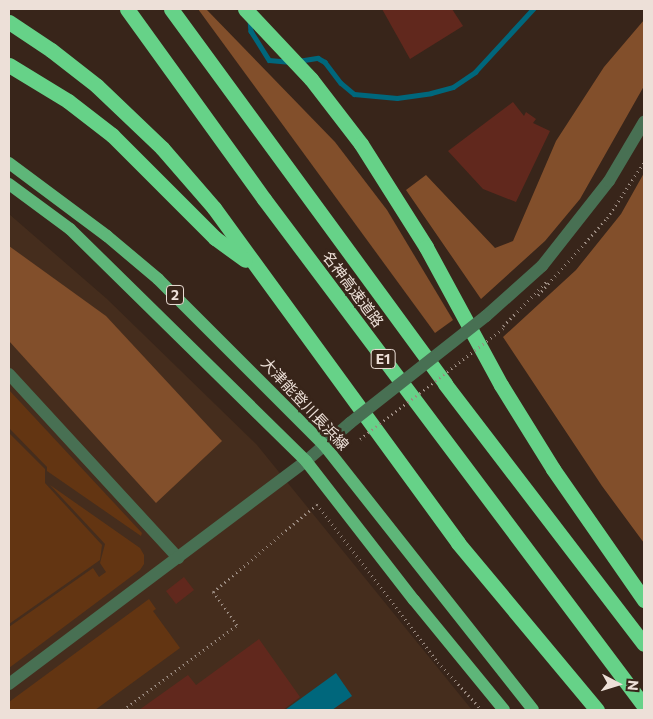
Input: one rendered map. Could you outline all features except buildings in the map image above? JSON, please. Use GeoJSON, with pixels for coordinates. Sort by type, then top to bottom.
{"type":"FeatureCollection","features":[{"type":"Feature","properties":{"kind":"highway","name":"名神高速道路"},"geometry":{"type":"LineString","coordinates":[[127,9],[264,198],[644,706]]}},
{"type":"Feature","properties":{"kind":"highway","name":"名神高速道路"},"geometry":{"type":"LineString","coordinates":[[171,9],[440,376],[644,644]]}},
{"type":"Feature","properties":{"kind":"highway"},"geometry":{"type":"LineString","coordinates":[[245,9],[311,79],[361,144],[426,247],[501,385],[553,469],[644,600]]}},
{"type":"Feature","properties":{"kind":"highway"},"geometry":{"type":"LineString","coordinates":[[9,22],[51,50],[97,86],[162,148],[214,208],[254,267],[458,543],[597,710]]}},
{"type":"Feature","properties":{"kind":"highway"},"geometry":{"type":"LineString","coordinates":[[9,65],[68,102],[112,135],[215,238],[254,267]]}},
{"type":"Feature","properties":{"kind":"main road","name":"大津能登川長浜線"},"geometry":{"type":"LineString","coordinates":[[9,163],[107,236],[158,278],[324,445],[533,710]]}},
{"type":"Feature","properties":{"kind":"main road","name":"2"},"geometry":{"type":"LineString","coordinates":[[9,184],[78,235],[306,461],[504,710]]}},
{"type":"Feature","properties":{"kind":"street"},"geometry":{"type":"LineString","coordinates":[[9,684],[306,461],[350,423],[486,316],[542,266],[609,181],[644,122]]}},
{"type":"Feature","properties":{"kind":"street"},"geometry":{"type":"LineString","coordinates":[[9,374],[178,558]]}},
{"type":"Feature","properties":{"kind":"path"},"geometry":{"type":"LineString","coordinates":[[360,438],[504,328],[581,251],[644,162]]}},
{"type":"Feature","properties":{"kind":"path"},"geometry":{"type":"LineString","coordinates":[[122,710],[237,625],[213,592],[317,504],[438,662],[482,710]]}},
{"type":"Feature","properties":{"kind":"shaded area"},"geometry":{"type":"Polygon","coordinates":[[[198,9],[206,9],[335,142],[387,210],[453,320],[435,333],[198,9]]]}},
{"type":"Feature","properties":{"kind":"shaded area"},"geometry":{"type":"Polygon","coordinates":[[[644,20],[644,86],[580,199],[545,241],[481,299],[406,190],[426,175],[495,248],[513,241],[556,141],[604,67],[644,20]]]}},
{"type":"Feature","properties":{"kind":"shaded area"},"geometry":{"type":"Polygon","coordinates":[[[644,173],[644,543],[602,486],[503,337],[576,270],[621,214],[644,173]]]}},
{"type":"Feature","properties":{"kind":"shaded area"},"geometry":{"type":"Polygon","coordinates":[[[9,214],[107,299],[257,445],[472,710],[9,710],[9,214]]]}},
{"type":"Feature","properties":{"kind":"shaded area"},"geometry":{"type":"Polygon","coordinates":[[[9,246],[106,316],[222,441],[156,503],[9,341],[9,246]]]}},
{"type":"Feature","properties":{"kind":"shaded area"},"geometry":{"type":"Polygon","coordinates":[[[9,390],[142,533],[141,536],[47,471],[47,467],[9,428],[9,390]]]}},
{"type":"Feature","properties":{"kind":"shaded area"},"geometry":{"type":"Polygon","coordinates":[[[9,433],[45,469],[45,483],[102,545],[100,560],[9,624],[9,433]]]}},
{"type":"Feature","properties":{"kind":"shaded area"},"geometry":{"type":"Polygon","coordinates":[[[50,485],[140,548],[144,555],[144,564],[140,570],[9,668],[9,627],[93,568],[99,577],[106,572],[100,563],[105,544],[50,485]]]}},
{"type":"Feature","properties":{"kind":"shaded area"},"geometry":{"type":"Polygon","coordinates":[[[149,599],[156,609],[153,611],[180,648],[95,710],[9,710],[9,702],[149,599]]]}},
{"type":"Feature","properties":{"kind":"water"},"geometry":{"type":"Polygon","coordinates":[[[336,673],[352,696],[332,710],[285,710],[336,673]]]}},
{"type":"Feature","properties":{"kind":"waterway"},"geometry":{"type":"LineString","coordinates":[[298,61],[318,58],[325,62],[341,83],[354,94],[397,98],[431,93],[453,87],[475,72],[533,9]]}},
{"type":"Feature","properties":{"kind":"waterway"},"geometry":{"type":"LineString","coordinates":[[250,20],[251,31],[269,60],[291,62]]}}]}
